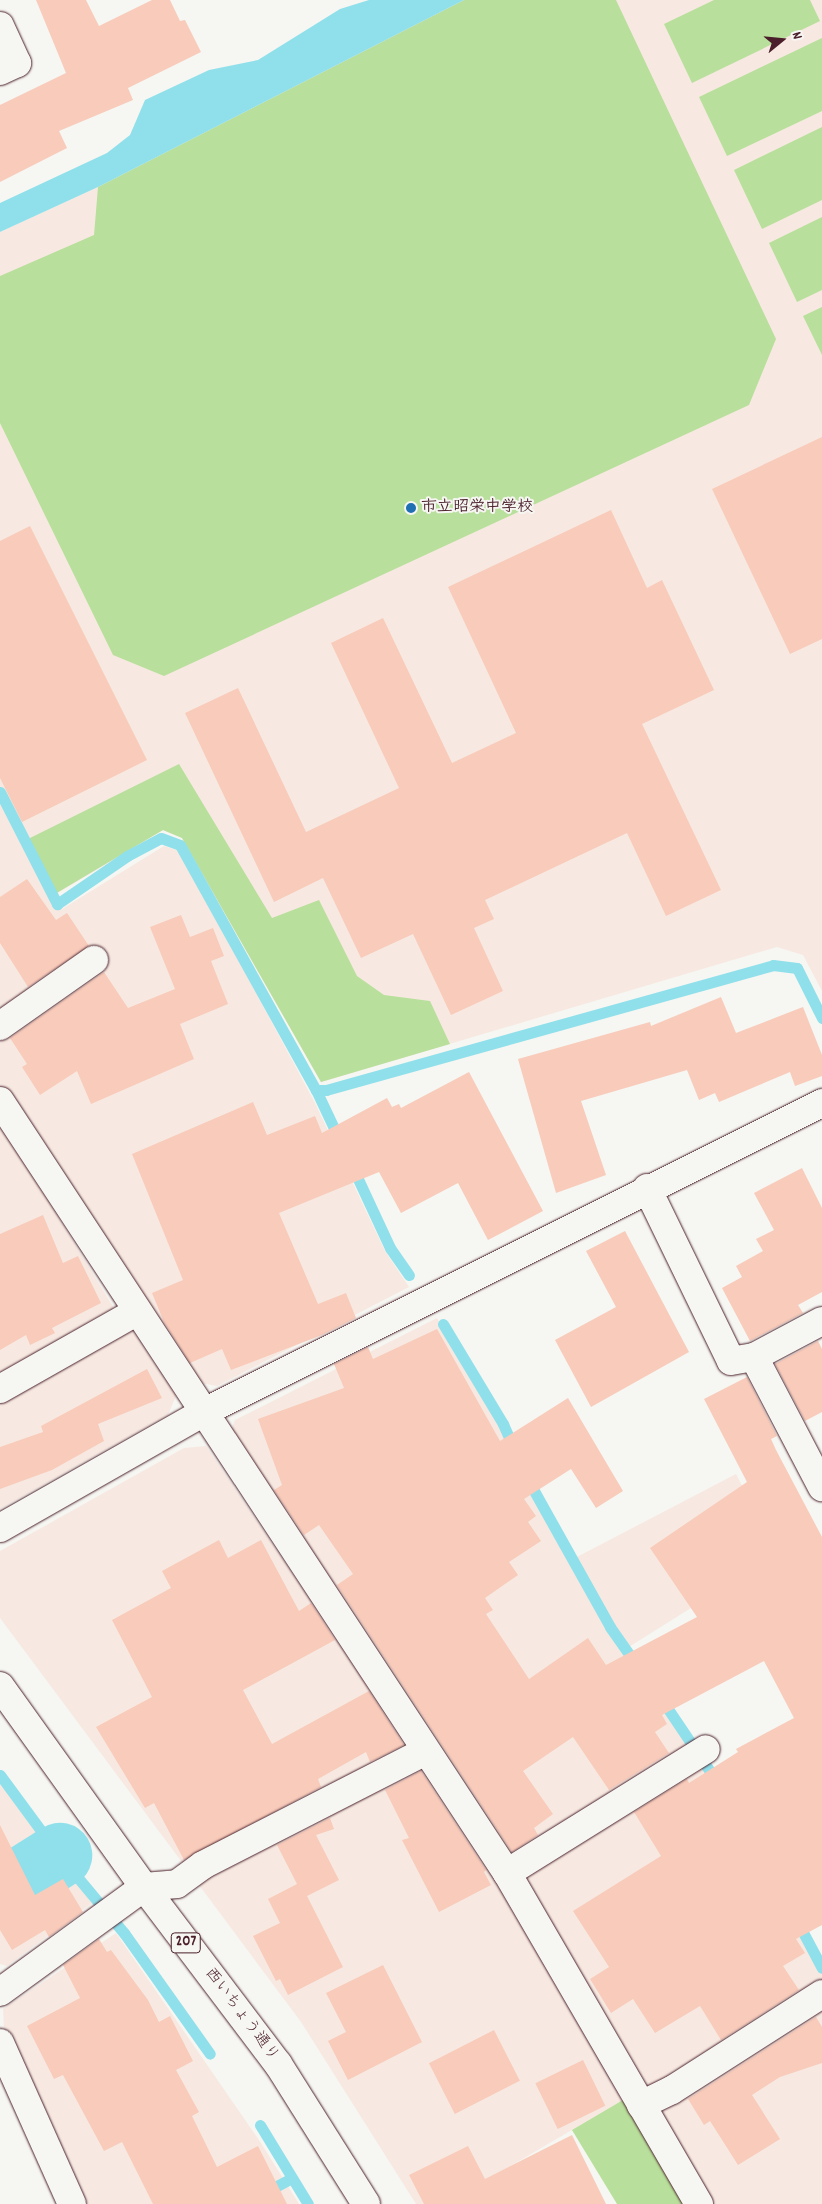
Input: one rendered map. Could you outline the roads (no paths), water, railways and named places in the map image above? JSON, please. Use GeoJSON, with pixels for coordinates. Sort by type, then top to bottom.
{"type":"FeatureCollection","features":[{"type":"Feature","properties":{"kind":"main road"},"geometry":{"type":"LineString","coordinates":[[0,26],[17,63],[0,72]]}},
{"type":"Feature","properties":{"kind":"main road"},"geometry":{"type":"LineString","coordinates":[[0,1026],[94,960]]}},
{"type":"Feature","properties":{"kind":"main road"},"geometry":{"type":"LineString","coordinates":[[0,1101],[136,1312],[204,1412],[507,1873],[699,2204]]}},
{"type":"Feature","properties":{"kind":"main road"},"geometry":{"type":"LineString","coordinates":[[0,1528],[204,1412],[647,1188],[822,1103]]}},
{"type":"Feature","properties":{"kind":"main road"},"geometry":{"type":"LineString","coordinates":[[647,1188],[731,1361],[754,1357],[822,1321]]}},
{"type":"Feature","properties":{"kind":"main road"},"geometry":{"type":"LineString","coordinates":[[0,1389],[136,1312]]}},
{"type":"Feature","properties":{"kind":"main road"},"geometry":{"type":"LineString","coordinates":[[754,1357],[822,1487]]}},
{"type":"Feature","properties":{"kind":"main road","name":"西いちょう通り"},"geometry":{"type":"LineString","coordinates":[[0,1686],[144,1887],[278,2064],[366,2204]]}},
{"type":"Feature","properties":{"kind":"main road"},"geometry":{"type":"LineString","coordinates":[[0,1992],[144,1887],[177,1884],[203,1865],[426,1751]]}},
{"type":"Feature","properties":{"kind":"main road"},"geometry":{"type":"LineString","coordinates":[[507,1873],[698,1753]]}},
{"type":"Feature","properties":{"kind":"main road"},"geometry":{"type":"LineString","coordinates":[[642,2105],[672,2090],[822,1994]]}},
{"type":"Feature","properties":{"kind":"main road"},"geometry":{"type":"LineString","coordinates":[[0,2043],[72,2204]]}},
{"type":"Feature","properties":{"kind":"water"},"geometry":{"type":"Polygon","coordinates":[[[369,0],[464,0],[98,187],[0,232],[0,203],[107,153],[130,135],[145,100],[209,70],[258,60],[340,9],[369,0]]]}},
{"type":"Feature","properties":{"kind":"waterway"},"geometry":{"type":"LineString","coordinates":[[0,792],[57,904],[127,856],[161,838],[180,845],[316,1090],[326,1090],[773,965],[797,968],[822,1018]]}},
{"type":"Feature","properties":{"kind":"waterway"},"geometry":{"type":"LineString","coordinates":[[316,1090],[340,1141]]}},
{"type":"Feature","properties":{"kind":"waterway"},"geometry":{"type":"LineString","coordinates":[[352,1166],[390,1248],[409,1275]]}},
{"type":"Feature","properties":{"kind":"waterway"},"geometry":{"type":"LineString","coordinates":[[443,1324],[503,1424],[514,1449]]}},
{"type":"Feature","properties":{"kind":"waterway"},"geometry":{"type":"LineString","coordinates":[[528,1480],[610,1627],[636,1664]]}},
{"type":"Feature","properties":{"kind":"waterway"},"geometry":{"type":"LineString","coordinates":[[662,1700],[717,1782]]}},
{"type":"Feature","properties":{"kind":"waterway"},"geometry":{"type":"LineString","coordinates":[[0,1775],[59,1855],[124,1933],[210,2054]]}},
{"type":"Feature","properties":{"kind":"waterway"},"geometry":{"type":"LineString","coordinates":[[0,1892],[59,1855]]}},
{"type":"Feature","properties":{"kind":"waterway"},"geometry":{"type":"LineString","coordinates":[[797,1921],[822,1968]]}},
{"type":"Feature","properties":{"kind":"waterway"},"geometry":{"type":"LineString","coordinates":[[260,2125],[308,2204]]}},
{"type":"Feature","properties":{"kind":"waterway"},"geometry":{"type":"LineString","coordinates":[[243,2204],[292,2178]]}},
{"type":"Feature","properties":{"kind":"place","name":"市立昭栄中学校"},"geometry":{"type":"Point","coordinates":[411,508]}}]}
